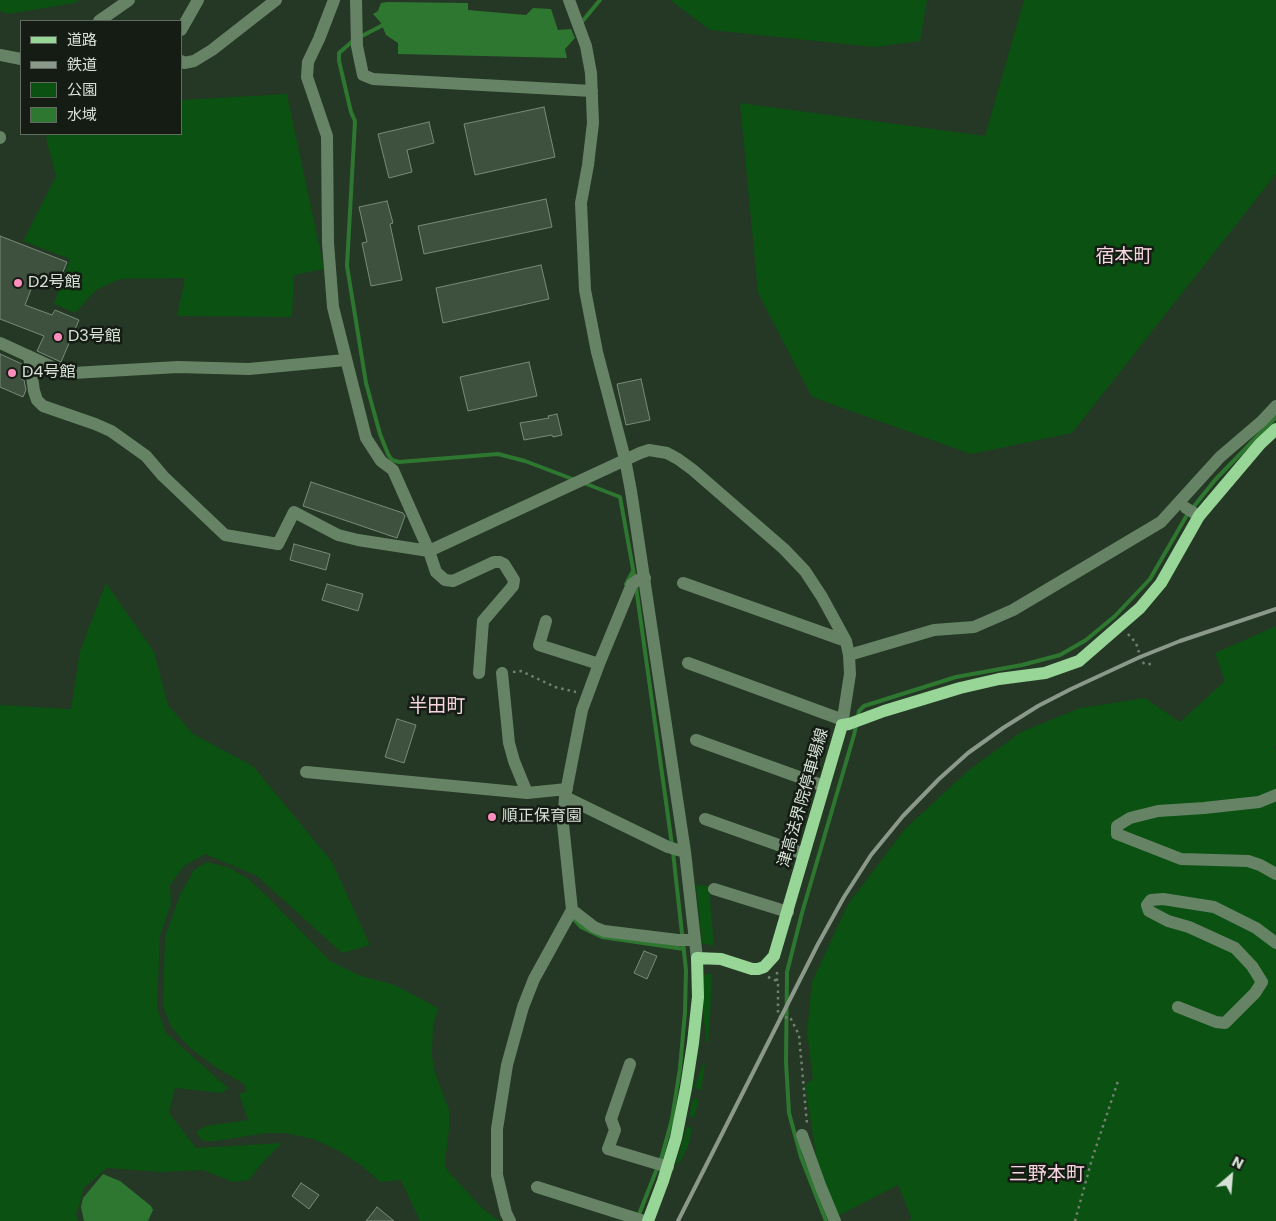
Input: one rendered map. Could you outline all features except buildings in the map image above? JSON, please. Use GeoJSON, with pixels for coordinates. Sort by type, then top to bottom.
{"type":"FeatureCollection","features":[{"type":"Feature","properties":{"kind":"main road","name":"津高法界院停車場線"},"geometry":{"type":"LineString","coordinates":[[758,969],[764,967],[774,956],[824,786],[845,723],[960,688],[999,679],[1045,673],[1079,661],[1140,608],[1162,583],[1192,512],[1260,444],[1271,424]]}},
{"type":"Feature","properties":{"kind":"main road"},"geometry":{"type":"LineString","coordinates":[[642,1220],[661,1165],[676,1138],[693,1043],[698,997],[697,958],[721,959],[752,969],[758,969]]}},
{"type":"Feature","properties":{"kind":"street"},"geometry":{"type":"LineString","coordinates":[[100,20],[129,0]]}},
{"type":"Feature","properties":{"kind":"street"},"geometry":{"type":"LineString","coordinates":[[182,28],[198,0]]}},
{"type":"Feature","properties":{"kind":"street"},"geometry":{"type":"LineString","coordinates":[[182,61],[194,61],[212,50],[276,0]]}},
{"type":"Feature","properties":{"kind":"street"},"geometry":{"type":"LineString","coordinates":[[334,0],[308,62],[307,77],[327,136],[328,243],[333,307],[366,438],[380,461],[393,470],[430,550],[436,572],[445,580],[453,581],[497,561],[504,564],[514,580],[510,591],[484,621],[480,673]]}},
{"type":"Feature","properties":{"kind":"street"},"geometry":{"type":"LineString","coordinates":[[356,0],[356,40],[363,75],[373,79],[592,91]]}},
{"type":"Feature","properties":{"kind":"street"},"geometry":{"type":"LineString","coordinates":[[569,0],[586,46],[592,91],[593,123],[581,203],[585,290],[597,352],[625,459],[638,580],[687,940],[697,958]]}},
{"type":"Feature","properties":{"kind":"street"},"geometry":{"type":"LineString","coordinates":[[0,55],[20,59]]}},
{"type":"Feature","properties":{"kind":"street"},"geometry":{"type":"LineString","coordinates":[[0,343],[59,370],[73,373],[178,367],[250,369],[345,360]]}},
{"type":"Feature","properties":{"kind":"street"},"geometry":{"type":"LineString","coordinates":[[29,356],[34,391],[37,400],[43,406],[95,424],[111,432],[139,451],[225,535],[278,544],[294,512],[338,535],[358,540],[430,550],[625,459],[649,450],[678,459],[784,549],[805,571],[822,597],[846,641],[849,656],[850,674],[845,723],[688,663]]}},
{"type":"Feature","properties":{"kind":"street"},"geometry":{"type":"LineString","coordinates":[[849,656],[934,630],[974,627],[1013,610],[1161,522],[1213,464],[1271,424],[1276,406]]}},
{"type":"Feature","properties":{"kind":"street"},"geometry":{"type":"LineString","coordinates":[[1161,522],[1169,526],[1192,512],[1213,464]]}},
{"type":"Feature","properties":{"kind":"street"},"geometry":{"type":"LineString","coordinates":[[510,1221],[506,1214],[497,1175],[497,1129],[507,1065],[523,1007],[534,980],[570,913],[563,824],[563,792],[595,663],[638,580]]}},
{"type":"Feature","properties":{"kind":"street"},"geometry":{"type":"LineString","coordinates":[[683,583],[846,641]]}},
{"type":"Feature","properties":{"kind":"street"},"geometry":{"type":"LineString","coordinates":[[546,621],[539,645],[595,663]]}},
{"type":"Feature","properties":{"kind":"street"},"geometry":{"type":"LineString","coordinates":[[502,673],[509,743],[527,794]]}},
{"type":"Feature","properties":{"kind":"street"},"geometry":{"type":"LineString","coordinates":[[696,740],[824,786]]}},
{"type":"Feature","properties":{"kind":"street"},"geometry":{"type":"LineString","coordinates":[[306,772],[527,794],[563,792],[676,849]]}},
{"type":"Feature","properties":{"kind":"street"},"geometry":{"type":"LineString","coordinates":[[1276,795],[1259,802],[1204,808],[1158,810],[1130,818],[1117,826],[1117,834],[1181,859],[1248,861],[1276,874]]}},
{"type":"Feature","properties":{"kind":"street"},"geometry":{"type":"LineString","coordinates":[[705,818],[804,854]]}},
{"type":"Feature","properties":{"kind":"street"},"geometry":{"type":"LineString","coordinates":[[714,890],[788,912]]}},
{"type":"Feature","properties":{"kind":"street"},"geometry":{"type":"LineString","coordinates":[[1178,1007],[1216,1022],[1226,1023],[1255,993],[1262,982],[1252,966],[1235,948],[1188,927],[1168,921],[1149,911],[1147,904],[1151,900],[1163,899],[1214,907],[1256,928],[1276,943]]}},
{"type":"Feature","properties":{"kind":"street"},"geometry":{"type":"LineString","coordinates":[[570,913],[604,931],[687,940]]}},
{"type":"Feature","properties":{"kind":"street"},"geometry":{"type":"LineString","coordinates":[[630,1064],[611,1119],[615,1130],[608,1149],[661,1165]]}},
{"type":"Feature","properties":{"kind":"street"},"geometry":{"type":"LineString","coordinates":[[802,1135],[835,1221]]}},
{"type":"Feature","properties":{"kind":"street"},"geometry":{"type":"LineString","coordinates":[[537,1187],[642,1220]]}},
{"type":"Feature","properties":{"kind":"path"},"geometry":{"type":"LineString","coordinates":[[1120,626],[1136,643],[1142,662],[1152,664]]}},
{"type":"Feature","properties":{"kind":"path"},"geometry":{"type":"LineString","coordinates":[[502,673],[521,671],[555,687],[579,693]]}},
{"type":"Feature","properties":{"kind":"path"},"geometry":{"type":"LineString","coordinates":[[758,969],[777,982],[778,1015],[782,1018],[790,1017],[799,1035],[801,1073],[808,1123],[802,1135]]}},
{"type":"Feature","properties":{"kind":"path"},"geometry":{"type":"LineString","coordinates":[[1075,1221],[1092,1159],[1118,1080]]}},
{"type":"Feature","properties":{"kind":"green space"},"geometry":{"type":"Polygon","coordinates":[[[0,0],[79,0],[75,3],[8,14],[0,11],[0,0]]]}},
{"type":"Feature","properties":{"kind":"green space"},"geometry":{"type":"Polygon","coordinates":[[[670,0],[927,0],[920,41],[874,47],[710,30],[670,0]]]}},
{"type":"Feature","properties":{"kind":"green space"},"geometry":{"type":"Polygon","coordinates":[[[1024,0],[1276,0],[1276,174],[1072,433],[971,454],[812,397],[758,293],[740,103],[985,136],[1024,0]]]}},
{"type":"Feature","properties":{"kind":"green space"},"geometry":{"type":"Polygon","coordinates":[[[287,94],[324,269],[294,275],[292,317],[177,316],[185,278],[120,279],[96,290],[75,313],[54,304],[70,259],[23,241],[56,176],[46,138],[48,135],[182,135],[182,100],[287,94]]]}},
{"type":"Feature","properties":{"kind":"green space"},"geometry":{"type":"Polygon","coordinates":[[[106,583],[154,652],[168,705],[193,734],[253,766],[332,862],[370,945],[342,953],[257,876],[205,854],[184,866],[170,885],[171,904],[160,936],[157,1008],[166,1033],[228,1088],[222,1093],[175,1088],[169,1113],[196,1148],[282,1143],[263,1162],[249,1180],[233,1182],[203,1170],[161,1172],[107,1168],[84,1188],[76,1215],[79,1221],[0,1221],[0,705],[71,709],[80,651],[106,583]]]}},
{"type":"Feature","properties":{"kind":"green space"},"geometry":{"type":"Polygon","coordinates":[[[1276,626],[1276,745],[1274,746],[1276,750],[1276,1221],[906,1221],[912,1219],[898,1185],[838,1216],[818,1167],[805,1085],[813,1079],[807,1032],[812,982],[848,904],[905,829],[969,770],[1021,732],[1080,708],[1145,698],[1180,722],[1225,681],[1215,653],[1276,626]]]}},
{"type":"Feature","properties":{"kind":"green space"},"geometry":{"type":"Polygon","coordinates":[[[207,862],[230,868],[248,879],[330,961],[361,976],[395,985],[438,1008],[433,1026],[432,1056],[435,1073],[449,1110],[445,1163],[447,1170],[481,1207],[496,1219],[503,1221],[420,1221],[401,1180],[380,1182],[362,1166],[339,1151],[313,1139],[285,1133],[267,1133],[215,1141],[204,1141],[199,1138],[197,1131],[206,1126],[248,1120],[239,1094],[247,1091],[244,1084],[214,1066],[188,1046],[172,1028],[163,1006],[165,937],[180,895],[194,870],[207,862]]]}},
{"type":"Feature","properties":{"kind":"green space"},"geometry":{"type":"Polygon","coordinates":[[[696,885],[709,886],[714,946],[702,943],[696,885]]]}},
{"type":"Feature","properties":{"kind":"green space"},"geometry":{"type":"Polygon","coordinates":[[[710,973],[712,975],[710,1018],[708,1042],[706,1042],[703,1014],[704,975],[710,973]]]}},
{"type":"Feature","properties":{"kind":"green space"},"geometry":{"type":"Polygon","coordinates":[[[703,1064],[705,1065],[701,1090],[694,1088],[703,1064]]]}},
{"type":"Feature","properties":{"kind":"green space"},"geometry":{"type":"Polygon","coordinates":[[[693,1098],[699,1100],[694,1118],[689,1116],[693,1098]]]}},
{"type":"Feature","properties":{"kind":"green space"},"geometry":{"type":"Polygon","coordinates":[[[687,1126],[692,1128],[688,1146],[679,1164],[676,1163],[687,1126]]]}},
{"type":"Feature","properties":{"kind":"water"},"geometry":{"type":"Polygon","coordinates":[[[381,3],[468,3],[468,10],[526,15],[533,8],[551,9],[558,30],[571,29],[575,38],[565,49],[567,58],[398,54],[398,43],[386,35],[381,23],[373,14],[378,11],[381,3]]]}},
{"type":"Feature","properties":{"kind":"water"},"geometry":{"type":"Polygon","coordinates":[[[103,1174],[120,1181],[151,1206],[153,1210],[148,1221],[84,1221],[81,1207],[83,1198],[103,1174]]]}},
{"type":"Feature","properties":{"kind":"waterway"},"geometry":{"type":"LineString","coordinates":[[581,23],[600,0]]}},
{"type":"Feature","properties":{"kind":"waterway"},"geometry":{"type":"LineString","coordinates":[[360,37],[385,24]]}},
{"type":"Feature","properties":{"kind":"waterway"},"geometry":{"type":"LineString","coordinates":[[354,40],[339,53],[339,61],[351,112],[355,121],[347,266],[366,383],[380,434],[388,454],[392,460],[399,462],[498,454],[525,461],[575,480]]}},
{"type":"Feature","properties":{"kind":"waterway"},"geometry":{"type":"LineString","coordinates":[[826,1221],[801,1157],[789,1113],[786,1062],[787,972],[802,913],[854,735],[859,711],[864,706],[956,677],[1022,665],[1060,655],[1086,640],[1115,616],[1150,579],[1187,515],[1215,480],[1276,417]]}},
{"type":"Feature","properties":{"kind":"waterway"},"geometry":{"type":"LineString","coordinates":[[584,483],[620,497],[635,580]]}},
{"type":"Feature","properties":{"kind":"waterway"},"geometry":{"type":"LineString","coordinates":[[626,584],[633,571]]}},
{"type":"Feature","properties":{"kind":"waterway"},"geometry":{"type":"LineString","coordinates":[[636,587],[672,845]]}},
{"type":"Feature","properties":{"kind":"waterway"},"geometry":{"type":"LineString","coordinates":[[638,1217],[662,1156],[672,1119],[680,1068],[685,1012],[686,970],[673,852]]}},
{"type":"Feature","properties":{"kind":"waterway"},"geometry":{"type":"LineString","coordinates":[[572,917],[581,927],[602,937],[684,949]]}},
{"type":"Feature","properties":{"kind":"railway"},"geometry":{"type":"LineString","coordinates":[[678,1221],[818,944],[844,897],[871,855],[903,816],[939,779],[968,753],[1003,728],[1038,706],[1071,689],[1180,641],[1276,609]]}},
{"type":"Feature","properties":{"kind":"place","name":"D2号館"},"geometry":{"type":"Point","coordinates":[18,283]}},
{"type":"Feature","properties":{"kind":"place","name":"D3号館"},"geometry":{"type":"Point","coordinates":[58,337]}},
{"type":"Feature","properties":{"kind":"place","name":"D4号館"},"geometry":{"type":"Point","coordinates":[12,373]}},
{"type":"Feature","properties":{"kind":"place","name":"順正保育園"},"geometry":{"type":"Point","coordinates":[492,817]}},
{"type":"Feature","properties":{"kind":"district","name":"宿本町"},"geometry":{"type":"Point","coordinates":[1124,257]}},
{"type":"Feature","properties":{"kind":"district","name":"半田町"},"geometry":{"type":"Point","coordinates":[437,707]}},
{"type":"Feature","properties":{"kind":"district","name":"三野本町"},"geometry":{"type":"Point","coordinates":[1047,1175]}}]}
